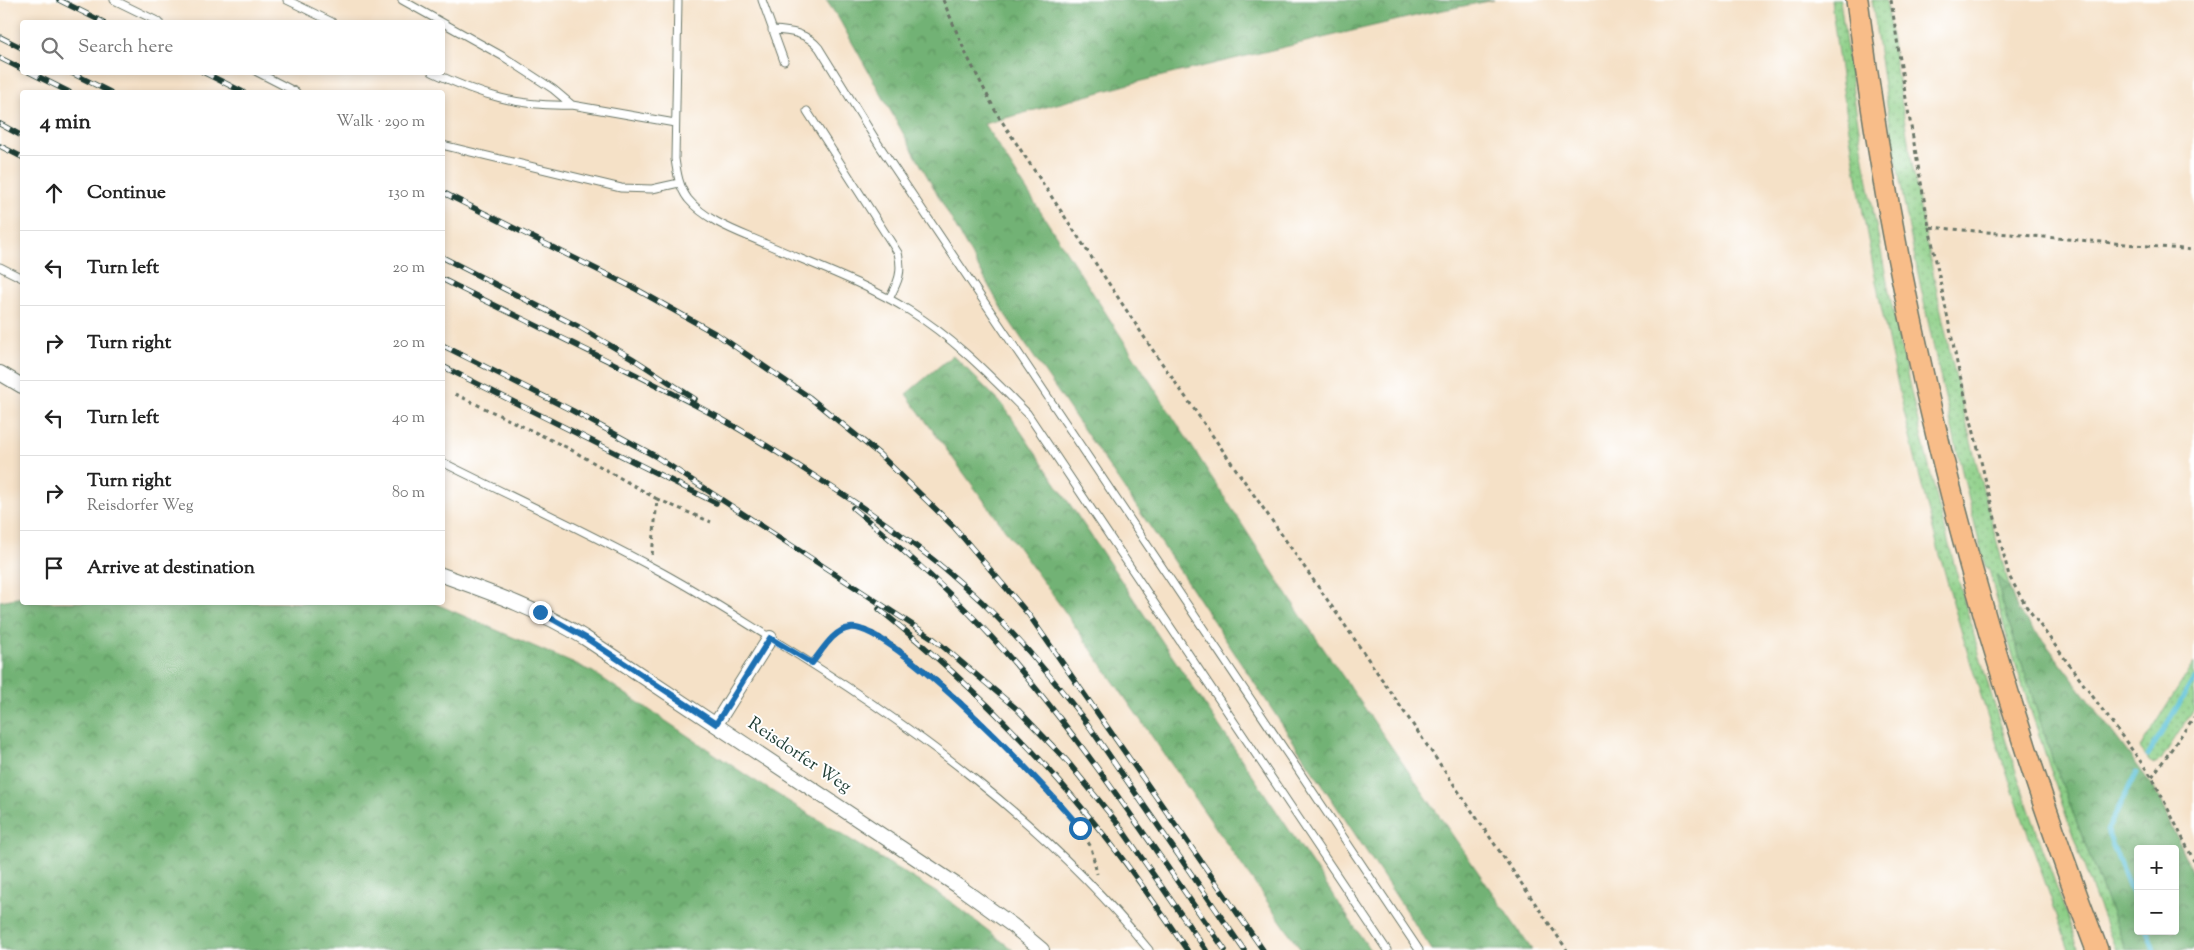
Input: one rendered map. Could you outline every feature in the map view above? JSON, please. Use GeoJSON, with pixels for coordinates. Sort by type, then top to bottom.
{"type":"FeatureCollection","features":[{"type":"Feature","properties":{"kind":"main road"},"geometry":{"type":"LineString","coordinates":[[1857,0],[1892,227],[1924,378],[1960,524],[2020,732],[2097,950]]}},
{"type":"Feature","properties":{"kind":"street"},"geometry":{"type":"LineString","coordinates":[[0,373],[20,385]]}},
{"type":"Feature","properties":{"kind":"street","name":"Reisdorfer Weg"},"geometry":{"type":"LineString","coordinates":[[445,577],[510,599],[555,620],[613,655],[958,886],[1006,920],[1042,950]]}},
{"type":"Feature","properties":{"kind":"street"},"geometry":{"type":"LineString","coordinates":[[716,724],[770,638]]}},
{"type":"Feature","properties":{"kind":"lane"},"geometry":{"type":"LineString","coordinates":[[114,0],[155,20]]}},
{"type":"Feature","properties":{"kind":"lane"},"geometry":{"type":"LineString","coordinates":[[287,0],[328,20]]}},
{"type":"Feature","properties":{"kind":"lane"},"geometry":{"type":"LineString","coordinates":[[402,0],[438,20]]}},
{"type":"Feature","properties":{"kind":"lane"},"geometry":{"type":"LineString","coordinates":[[678,0],[675,159],[679,183],[688,198],[711,218],[889,299],[953,341],[1027,413],[1387,950]]}},
{"type":"Feature","properties":{"kind":"lane"},"geometry":{"type":"LineString","coordinates":[[762,0],[784,62]]}},
{"type":"Feature","properties":{"kind":"lane"},"geometry":{"type":"LineString","coordinates":[[445,24],[504,57],[553,89],[572,105]]}},
{"type":"Feature","properties":{"kind":"lane"},"geometry":{"type":"LineString","coordinates":[[772,30],[800,34],[814,42],[819,48],[879,146],[1420,950]]}},
{"type":"Feature","properties":{"kind":"lane"},"geometry":{"type":"LineString","coordinates":[[263,75],[292,90]]}},
{"type":"Feature","properties":{"kind":"lane"},"geometry":{"type":"LineString","coordinates":[[438,75],[461,86],[506,101],[536,105],[572,105],[675,123]]}},
{"type":"Feature","properties":{"kind":"lane"},"geometry":{"type":"LineString","coordinates":[[807,111],[898,253],[901,269],[900,277],[889,299]]}},
{"type":"Feature","properties":{"kind":"lane"},"geometry":{"type":"LineString","coordinates":[[445,146],[621,188],[652,189],[679,183]]}},
{"type":"Feature","properties":{"kind":"lane"},"geometry":{"type":"LineString","coordinates":[[0,267],[20,277]]}},
{"type":"Feature","properties":{"kind":"lane"},"geometry":{"type":"LineString","coordinates":[[445,463],[652,566],[812,663],[889,716],[969,774],[1040,834],[1100,894],[1149,950]]}},
{"type":"Feature","properties":{"kind":"path"},"geometry":{"type":"LineString","coordinates":[[944,0],[966,54],[997,114],[1152,348],[1337,613],[1567,950]]}},
{"type":"Feature","properties":{"kind":"path"},"geometry":{"type":"LineString","coordinates":[[1891,0],[1905,93],[1956,363],[2009,576],[2026,606],[2152,777],[2194,861]]}},
{"type":"Feature","properties":{"kind":"path"},"geometry":{"type":"LineString","coordinates":[[1930,227],[2194,250]]}},
{"type":"Feature","properties":{"kind":"path"},"geometry":{"type":"LineString","coordinates":[[454,394],[568,448],[658,499],[712,522]]}},
{"type":"Feature","properties":{"kind":"path"},"geometry":{"type":"LineString","coordinates":[[652,566],[658,499]]}},
{"type":"Feature","properties":{"kind":"path"},"geometry":{"type":"LineString","coordinates":[[812,663],[836,634],[850,628],[870,631],[898,650],[962,705],[1077,824],[1091,847],[1100,894]]}},
{"type":"Feature","properties":{"kind":"path"},"geometry":{"type":"LineString","coordinates":[[2152,777],[2194,716]]}},
{"type":"Feature","properties":{"kind":"green space"},"geometry":{"type":"Polygon","coordinates":[[[826,0],[1494,0],[1428,13],[1137,82],[984,124],[1303,619],[1532,950],[1432,950],[1164,547],[1004,313],[839,19],[826,0]]]}},
{"type":"Feature","properties":{"kind":"green space"},"geometry":{"type":"Polygon","coordinates":[[[1831,0],[1840,0],[1866,173],[1900,345],[1941,515],[1998,718],[2079,950],[2069,950],[2010,782],[1968,656],[1935,537],[1881,309],[1853,155],[1831,0]]]}},
{"type":"Feature","properties":{"kind":"green space"},"geometry":{"type":"Polygon","coordinates":[[[1872,0],[1886,0],[1909,149],[1938,296],[1971,443],[2010,589],[1997,575],[2002,601],[2053,761],[2126,950],[2116,950],[2085,869],[2018,672],[1989,569],[1985,566],[1935,355],[1906,214],[1893,143],[1872,0]]]}},
{"type":"Feature","properties":{"kind":"green space"},"geometry":{"type":"Polygon","coordinates":[[[953,355],[1003,405],[1370,950],[1301,950],[1063,609],[906,394],[953,355]]]}},
{"type":"Feature","properties":{"kind":"green space"},"geometry":{"type":"Polygon","coordinates":[[[1996,574],[2010,589],[2018,611],[2046,644],[2155,789],[2194,877],[2194,950],[2126,950],[2053,761],[2002,601],[1996,574]]]}},
{"type":"Feature","properties":{"kind":"green space"},"geometry":{"type":"Polygon","coordinates":[[[20,597],[20,605],[439,605],[593,672],[749,777],[950,901],[1013,950],[0,950],[0,601],[20,597]]]}},
{"type":"Feature","properties":{"kind":"green space"},"geometry":{"type":"Polygon","coordinates":[[[2194,663],[2194,709],[2161,760],[2152,764],[2140,748],[2194,663]]]}},
{"type":"Feature","properties":{"kind":"waterway"},"geometry":{"type":"LineString","coordinates":[[2148,755],[2194,679]]}},
{"type":"Feature","properties":{"kind":"waterway"},"geometry":{"type":"LineString","coordinates":[[2134,898],[2107,831],[2136,773]]}},
{"type":"Feature","properties":{"kind":"waterway"},"geometry":{"type":"LineString","coordinates":[[2148,935],[2154,950]]}},
{"type":"Feature","properties":{"kind":"railway"},"geometry":{"type":"LineString","coordinates":[[59,0],[99,20]]}},
{"type":"Feature","properties":{"kind":"railway"},"geometry":{"type":"LineString","coordinates":[[0,37],[20,47]]}},
{"type":"Feature","properties":{"kind":"railway"},"geometry":{"type":"LineString","coordinates":[[0,58],[20,68]]}},
{"type":"Feature","properties":{"kind":"railway"},"geometry":{"type":"LineString","coordinates":[[35,75],[65,90]]}},
{"type":"Feature","properties":{"kind":"railway"},"geometry":{"type":"LineString","coordinates":[[76,75],[106,90]]}},
{"type":"Feature","properties":{"kind":"railway"},"geometry":{"type":"LineString","coordinates":[[209,75],[239,90]]}},
{"type":"Feature","properties":{"kind":"railway"},"geometry":{"type":"LineString","coordinates":[[0,124],[20,135]]}},
{"type":"Feature","properties":{"kind":"railway"},"geometry":{"type":"LineString","coordinates":[[0,146],[20,156]]}},
{"type":"Feature","properties":{"kind":"railway"},"geometry":{"type":"LineString","coordinates":[[445,194],[636,289],[718,335],[809,397],[879,454],[954,527],[1029,615],[1263,950]]}},
{"type":"Feature","properties":{"kind":"railway"},"geometry":{"type":"LineString","coordinates":[[445,259],[579,327],[632,358],[695,399]]}},
{"type":"Feature","properties":{"kind":"railway"},"geometry":{"type":"LineString","coordinates":[[445,280],[647,380],[729,423],[853,501],[947,571],[996,616],[1064,693],[1089,726],[1244,950]]}},
{"type":"Feature","properties":{"kind":"railway"},"geometry":{"type":"LineString","coordinates":[[445,347],[573,411],[655,456],[934,639],[1018,710],[1067,761],[1118,824],[1206,950]]}},
{"type":"Feature","properties":{"kind":"railway"},"geometry":{"type":"LineString","coordinates":[[445,368],[716,503]]}},
{"type":"Feature","properties":{"kind":"railway"},"geometry":{"type":"LineString","coordinates":[[853,508],[946,590],[997,643],[1028,679],[1116,793],[1225,950]]}},
{"type":"Feature","properties":{"kind":"railway"},"geometry":{"type":"LineString","coordinates":[[879,609],[969,687],[1052,773],[1125,862],[1187,950]]}},
{"type":"Feature","properties":{"kind":"route"},"geometry":{"type":"LineString","coordinates":[[540,612],[586,638],[716,724],[770,638],[812,663],[840,631],[857,628],[870,631],[928,674],[962,705],[1017,760],[1080,828]]}}]}
